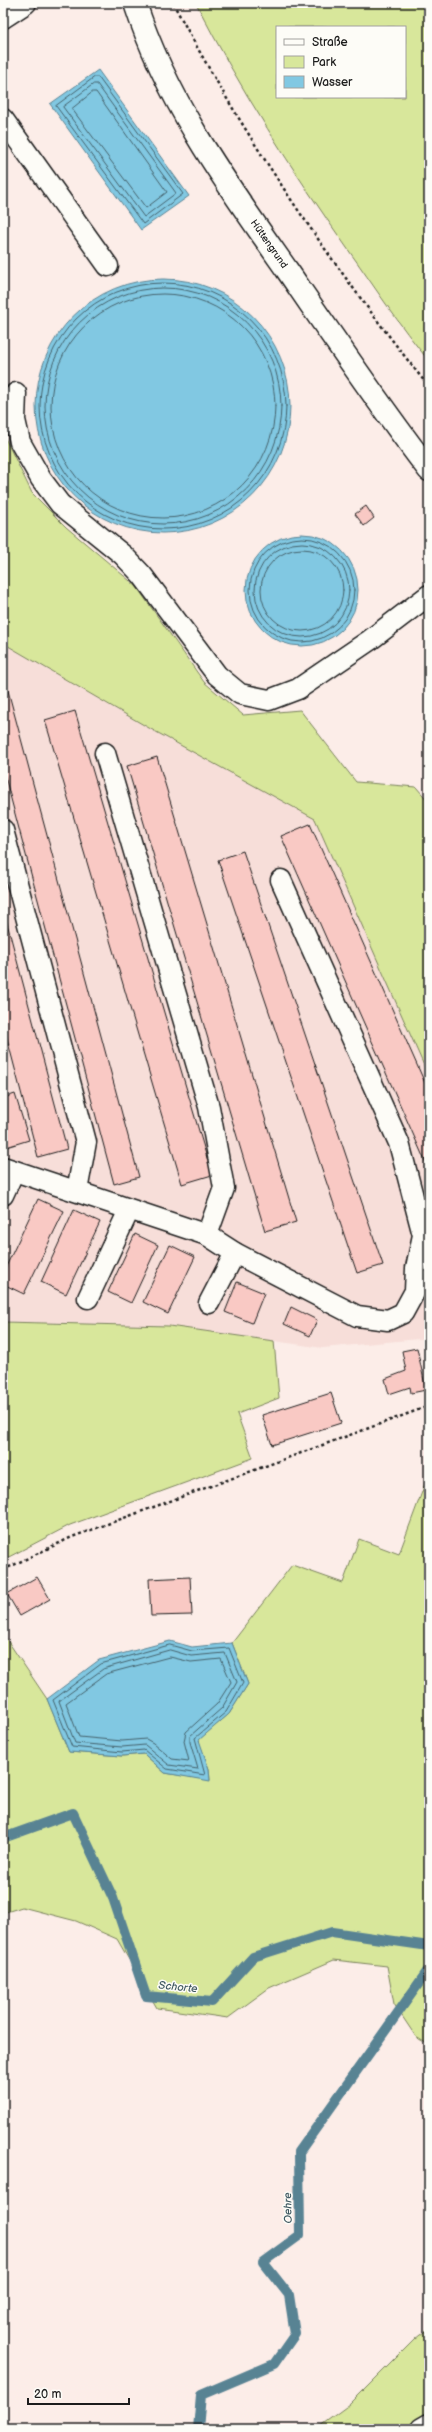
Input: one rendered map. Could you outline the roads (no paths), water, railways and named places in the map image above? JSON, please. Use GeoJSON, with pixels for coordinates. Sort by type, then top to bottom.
{"type":"FeatureCollection","features":[{"type":"Feature","properties":{"kind":"street","name":"Hüttengrund"},"geometry":{"type":"LineString","coordinates":[[135,3],[146,35],[180,107],[228,185],[386,414],[429,470]]}},
{"type":"Feature","properties":{"kind":"street"},"geometry":{"type":"LineString","coordinates":[[422,2429],[429,2425]]}},
{"type":"Feature","properties":{"kind":"lane"},"geometry":{"type":"LineString","coordinates":[[3,18],[26,3]]}},
{"type":"Feature","properties":{"kind":"lane"},"geometry":{"type":"LineString","coordinates":[[3,119],[108,266]]}},
{"type":"Feature","properties":{"kind":"lane"},"geometry":{"type":"LineString","coordinates":[[16,393],[15,420],[20,442],[41,479],[60,504],[122,555],[142,575],[217,675],[240,694],[269,700],[298,689],[370,640],[429,595]]}},
{"type":"Feature","properties":{"kind":"lane"},"geometry":{"type":"LineString","coordinates":[[105,753],[209,1107],[224,1188],[207,1235]]}},
{"type":"Feature","properties":{"kind":"lane"},"geometry":{"type":"LineString","coordinates":[[3,830],[86,1142],[77,1191]]}},
{"type":"Feature","properties":{"kind":"lane"},"geometry":{"type":"LineString","coordinates":[[3,1195],[8,1169],[207,1235],[235,1253],[357,1316],[388,1320],[403,1313],[415,1291],[416,1268],[423,1236],[399,1143],[281,880]]}},
{"type":"Feature","properties":{"kind":"lane"},"geometry":{"type":"LineString","coordinates":[[88,1298],[128,1210]]}},
{"type":"Feature","properties":{"kind":"lane"},"geometry":{"type":"LineString","coordinates":[[209,1303],[235,1253]]}},
{"type":"Feature","properties":{"kind":"water"},"geometry":{"type":"Polygon","coordinates":[[[98,70],[189,196],[141,230],[50,104],[98,70]]]}},
{"type":"Feature","properties":{"kind":"water"},"geometry":{"type":"Polygon","coordinates":[[[151,279],[175,279],[200,284],[223,294],[234,300],[253,316],[269,335],[285,369],[290,394],[290,418],[285,443],[269,477],[253,496],[234,512],[200,528],[175,533],[151,533],[126,528],[103,518],[82,504],[65,487],[51,466],[41,443],[36,418],[36,394],[41,369],[51,346],[65,325],[82,308],[103,294],[126,284],[151,279]]]}},
{"type":"Feature","properties":{"kind":"water"},"geometry":{"type":"Polygon","coordinates":[[[302,534],[313,535],[323,539],[333,544],[341,551],[348,559],[353,569],[357,579],[357,601],[353,611],[348,621],[341,629],[333,636],[323,641],[313,645],[302,646],[291,645],[281,641],[271,636],[263,629],[256,621],[251,611],[247,601],[246,590],[247,579],[251,569],[256,559],[263,551],[271,544],[281,539],[291,535],[302,534]]]}},
{"type":"Feature","properties":{"kind":"water"},"geometry":{"type":"Polygon","coordinates":[[[170,1641],[192,1647],[232,1643],[248,1684],[229,1714],[199,1740],[209,1769],[210,1781],[165,1773],[144,1754],[122,1756],[69,1752],[47,1699],[99,1660],[170,1641]]]}},
{"type":"Feature","properties":{"kind":"waterway","name":"Schorte"},"geometry":{"type":"LineString","coordinates":[[3,1838],[73,1813],[113,1898],[146,1996],[212,2002],[253,1957],[332,1932],[429,1946]]}},
{"type":"Feature","properties":{"kind":"waterway","name":"Oehre"},"geometry":{"type":"LineString","coordinates":[[198,2429],[201,2395],[274,2364],[295,2334],[289,2295],[263,2262],[300,2235],[299,2152],[429,1969]]}}]}
